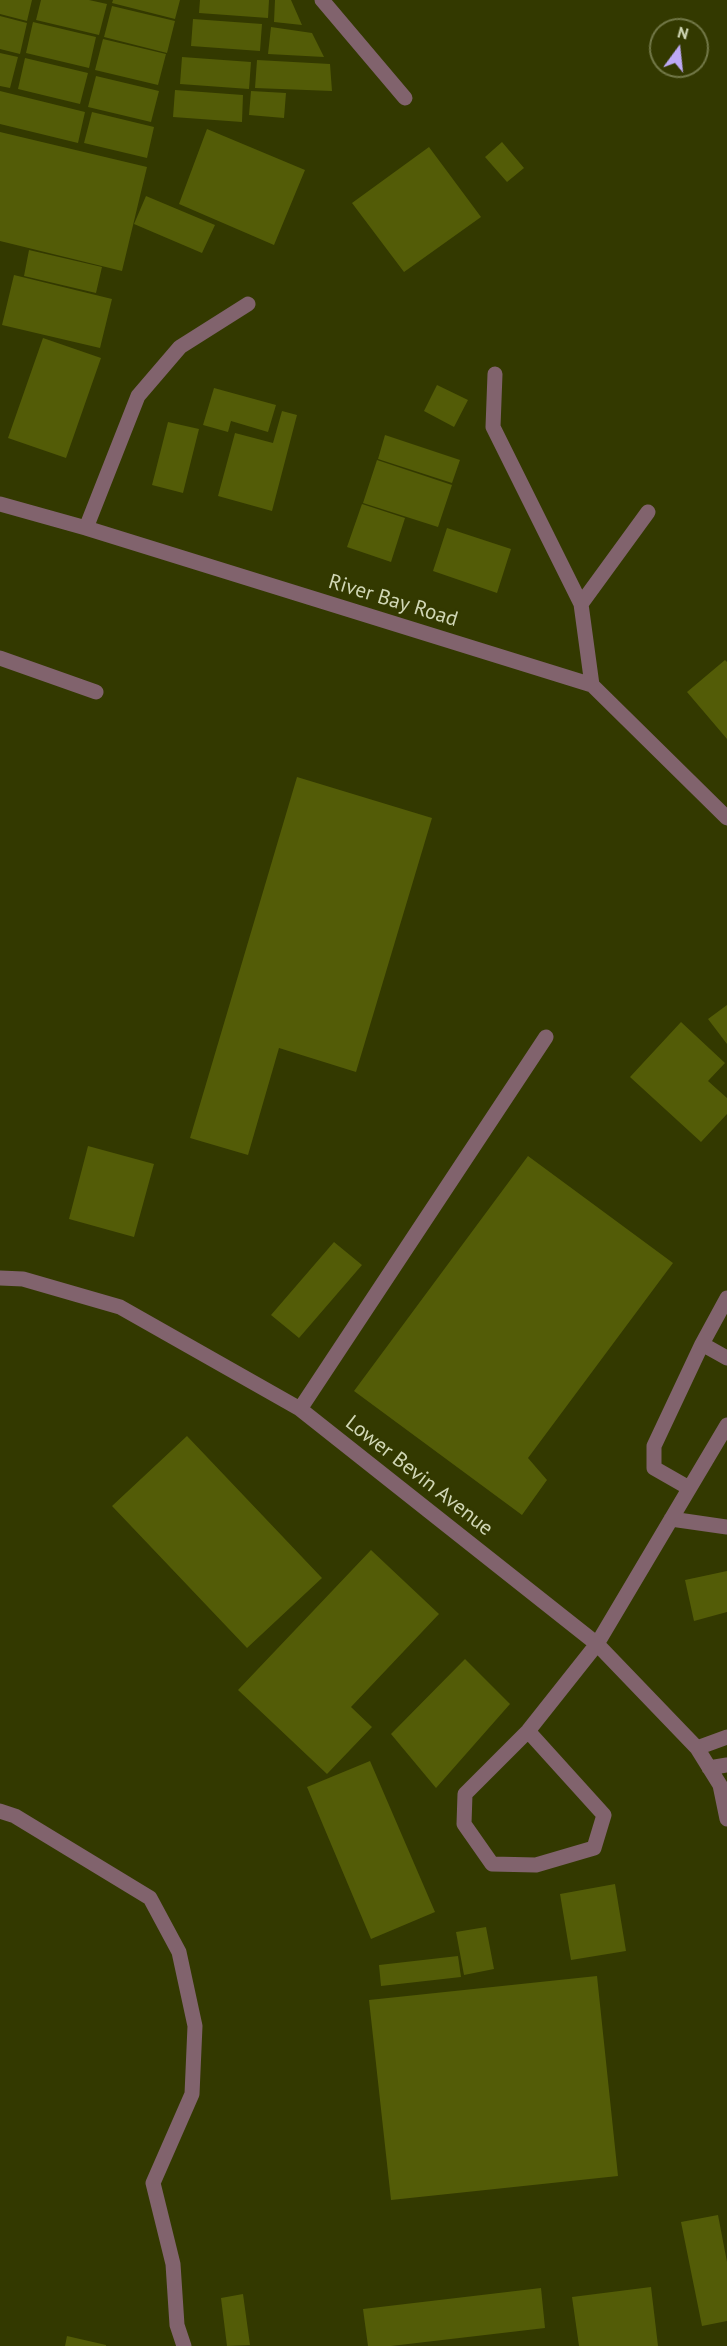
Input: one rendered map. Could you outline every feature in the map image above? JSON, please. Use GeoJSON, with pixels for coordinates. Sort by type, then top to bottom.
{"type":"FeatureCollection","features":[{"type":"Feature","properties":{"kind":"street"},"geometry":{"type":"LineString","coordinates":[[322,0],[405,98]]}},
{"type":"Feature","properties":{"kind":"street"},"geometry":{"type":"LineString","coordinates":[[86,528],[138,396],[180,346],[248,304]]}},
{"type":"Feature","properties":{"kind":"street"},"geometry":{"type":"LineString","coordinates":[[495,374],[493,427],[581,604],[592,685]]}},
{"type":"Feature","properties":{"kind":"street","name":"River Bay Road"},"geometry":{"type":"LineString","coordinates":[[0,504],[86,528],[592,685],[724,809]]}},
{"type":"Feature","properties":{"kind":"street"},"geometry":{"type":"LineString","coordinates":[[581,604],[648,512]]}},
{"type":"Feature","properties":{"kind":"street"},"geometry":{"type":"LineString","coordinates":[[0,658],[96,692]]}},
{"type":"Feature","properties":{"kind":"street"},"geometry":{"type":"LineString","coordinates":[[300,1409],[546,1037]]}},
{"type":"Feature","properties":{"kind":"street","name":"Lower Bevin Avenue"},"geometry":{"type":"LineString","coordinates":[[0,1278],[23,1279],[120,1307],[300,1409],[597,1644],[697,1748],[720,1785],[727,1819]]}},
{"type":"Feature","properties":{"kind":"street"},"geometry":{"type":"LineString","coordinates":[[689,1488],[654,1467],[654,1446],[702,1344],[727,1298]]}},
{"type":"Feature","properties":{"kind":"street"},"geometry":{"type":"LineString","coordinates":[[702,1344],[727,1358]]}},
{"type":"Feature","properties":{"kind":"street"},"geometry":{"type":"LineString","coordinates":[[528,1731],[604,1815],[594,1848],[536,1865],[492,1864],[464,1824],[465,1794],[528,1731],[597,1644],[727,1425]]}},
{"type":"Feature","properties":{"kind":"street"},"geometry":{"type":"LineString","coordinates":[[671,1519],[727,1527]]}},
{"type":"Feature","properties":{"kind":"street"},"geometry":{"type":"LineString","coordinates":[[697,1748],[727,1737]]}},
{"type":"Feature","properties":{"kind":"street"},"geometry":{"type":"LineString","coordinates":[[709,1768],[727,1765]]}},
{"type":"Feature","properties":{"kind":"street"},"geometry":{"type":"LineString","coordinates":[[0,1811],[15,1816],[150,1898],[179,1952],[195,2026],[192,2094],[153,2183],[173,2264],[177,2325],[184,2346]]}},
{"type":"Feature","properties":{"kind":"building"},"geometry":{"type":"Polygon","coordinates":[[[0,0],[32,0],[27,21],[0,14],[0,0]]]}},
{"type":"Feature","properties":{"kind":"building"},"geometry":{"type":"Polygon","coordinates":[[[41,0],[89,0],[107,4],[99,35],[36,20],[41,0]]]}},
{"type":"Feature","properties":{"kind":"building"},"geometry":{"type":"Polygon","coordinates":[[[113,0],[180,0],[175,19],[112,3],[113,0]]]}},
{"type":"Feature","properties":{"kind":"building"},"geometry":{"type":"Polygon","coordinates":[[[200,0],[269,0],[268,18],[199,13],[200,0]]]}},
{"type":"Feature","properties":{"kind":"building"},"geometry":{"type":"Polygon","coordinates":[[[275,0],[291,0],[302,25],[274,22],[275,0]]]}},
{"type":"Feature","properties":{"kind":"building"},"geometry":{"type":"Polygon","coordinates":[[[112,6],[175,21],[167,53],[104,37],[112,6]]]}},
{"type":"Feature","properties":{"kind":"building"},"geometry":{"type":"Polygon","coordinates":[[[0,16],[27,23],[20,54],[0,49],[0,16]]]}},
{"type":"Feature","properties":{"kind":"building"},"geometry":{"type":"Polygon","coordinates":[[[193,19],[262,24],[260,51],[191,46],[193,19]]]}},
{"type":"Feature","properties":{"kind":"building"},"geometry":{"type":"Polygon","coordinates":[[[33,22],[96,37],[89,68],[26,53],[33,22]]]}},
{"type":"Feature","properties":{"kind":"building"},"geometry":{"type":"Polygon","coordinates":[[[271,27],[312,33],[324,57],[268,54],[271,27]]]}},
{"type":"Feature","properties":{"kind":"building"},"geometry":{"type":"Polygon","coordinates":[[[103,39],[166,54],[158,85],[95,70],[103,39]]]}},
{"type":"Feature","properties":{"kind":"building"},"geometry":{"type":"Polygon","coordinates":[[[0,53],[18,57],[10,88],[0,86],[0,53]]]}},
{"type":"Feature","properties":{"kind":"building"},"geometry":{"type":"Polygon","coordinates":[[[182,57],[251,62],[249,89],[180,84],[182,57]]]}},
{"type":"Feature","properties":{"kind":"building"},"geometry":{"type":"Polygon","coordinates":[[[25,58],[88,73],[80,104],[18,89],[25,58]]]}},
{"type":"Feature","properties":{"kind":"building"},"geometry":{"type":"Polygon","coordinates":[[[257,60],[330,64],[332,91],[255,88],[257,60]]]}},
{"type":"Feature","properties":{"kind":"building"},"geometry":{"type":"Polygon","coordinates":[[[96,76],[159,91],[151,122],[88,107],[96,76]]]}},
{"type":"Feature","properties":{"kind":"building"},"geometry":{"type":"Polygon","coordinates":[[[175,90],[243,95],[242,122],[173,117],[175,90]]]}},
{"type":"Feature","properties":{"kind":"building"},"geometry":{"type":"Polygon","coordinates":[[[0,91],[85,112],[78,143],[0,124],[0,91]]]}},
{"type":"Feature","properties":{"kind":"building"},"geometry":{"type":"Polygon","coordinates":[[[251,91],[286,93],[284,118],[249,115],[251,91]]]}},
{"type":"Feature","properties":{"kind":"building"},"geometry":{"type":"Polygon","coordinates":[[[92,112],[154,127],[147,158],[84,143],[92,112]]]}},
{"type":"Feature","properties":{"kind":"building"},"geometry":{"type":"Polygon","coordinates":[[[207,129],[305,170],[274,245],[179,204],[207,129]]]}},
{"type":"Feature","properties":{"kind":"building"},"geometry":{"type":"Polygon","coordinates":[[[0,132],[147,167],[122,271],[0,241],[0,132]]]}},
{"type":"Feature","properties":{"kind":"building"},"geometry":{"type":"Polygon","coordinates":[[[502,142],[524,168],[507,182],[485,157],[502,142]]]}},
{"type":"Feature","properties":{"kind":"building"},"geometry":{"type":"Polygon","coordinates":[[[429,147],[481,217],[404,272],[352,203],[429,147]]]}},
{"type":"Feature","properties":{"kind":"building"},"geometry":{"type":"Polygon","coordinates":[[[146,196],[215,225],[202,253],[134,224],[146,196]]]}},
{"type":"Feature","properties":{"kind":"building"},"geometry":{"type":"Polygon","coordinates":[[[29,250],[102,267],[96,293],[24,276],[29,250]]]}},
{"type":"Feature","properties":{"kind":"building"},"geometry":{"type":"Polygon","coordinates":[[[14,275],[112,299],[100,348],[2,325],[14,275]]]}},
{"type":"Feature","properties":{"kind":"building"},"geometry":{"type":"Polygon","coordinates":[[[43,338],[101,358],[66,458],[8,438],[43,338]]]}},
{"type":"Feature","properties":{"kind":"building"},"geometry":{"type":"Polygon","coordinates":[[[437,385],[468,400],[454,427],[424,411],[437,385]]]}},
{"type":"Feature","properties":{"kind":"building"},"geometry":{"type":"Polygon","coordinates":[[[214,388],[276,405],[268,432],[231,421],[228,432],[203,425],[214,388]]]}},
{"type":"Feature","properties":{"kind":"building"},"geometry":{"type":"Polygon","coordinates":[[[282,411],[297,415],[272,511],[218,496],[235,433],[273,443],[282,411]]]}},
{"type":"Feature","properties":{"kind":"building"},"geometry":{"type":"Polygon","coordinates":[[[168,422],[199,429],[183,493],[152,485],[168,422]]]}},
{"type":"Feature","properties":{"kind":"building"},"geometry":{"type":"Polygon","coordinates":[[[385,435],[460,460],[452,483],[378,459],[385,435]]]}},
{"type":"Feature","properties":{"kind":"building"},"geometry":{"type":"Polygon","coordinates":[[[377,460],[452,485],[438,527],[363,503],[377,460]]]}},
{"type":"Feature","properties":{"kind":"building"},"geometry":{"type":"Polygon","coordinates":[[[362,504],[405,518],[391,562],[347,547],[362,504]]]}},
{"type":"Feature","properties":{"kind":"building"},"geometry":{"type":"Polygon","coordinates":[[[447,528],[511,549],[497,593],[433,571],[447,528]]]}},
{"type":"Feature","properties":{"kind":"building"},"geometry":{"type":"Polygon","coordinates":[[[725,660],[727,662],[727,739],[687,692],[725,660]]]}},
{"type":"Feature","properties":{"kind":"building"},"geometry":{"type":"Polygon","coordinates":[[[297,777],[432,818],[356,1072],[279,1048],[248,1155],[190,1138],[297,777]]]}},
{"type":"Feature","properties":{"kind":"building"},"geometry":{"type":"Polygon","coordinates":[[[727,1005],[727,1044],[708,1019],[727,1005]]]}},
{"type":"Feature","properties":{"kind":"building"},"geometry":{"type":"Polygon","coordinates":[[[681,1022],[725,1063],[708,1081],[727,1098],[727,1114],[701,1142],[630,1077],[681,1022]]]}},
{"type":"Feature","properties":{"kind":"building"},"geometry":{"type":"Polygon","coordinates":[[[88,1146],[154,1164],[134,1237],[69,1219],[88,1146]]]}},
{"type":"Feature","properties":{"kind":"building"},"geometry":{"type":"Polygon","coordinates":[[[528,1156],[673,1263],[528,1458],[547,1480],[522,1515],[354,1391],[528,1156]]]}},
{"type":"Feature","properties":{"kind":"building"},"geometry":{"type":"Polygon","coordinates":[[[334,1242],[362,1265],[299,1338],[271,1315],[334,1242]]]}},
{"type":"Feature","properties":{"kind":"building"},"geometry":{"type":"Polygon","coordinates":[[[187,1436],[322,1578],[247,1648],[112,1506],[187,1436]]]}},
{"type":"Feature","properties":{"kind":"building"},"geometry":{"type":"Polygon","coordinates":[[[371,1550],[439,1614],[351,1707],[372,1727],[327,1774],[238,1690],[371,1550]]]}},
{"type":"Feature","properties":{"kind":"building"},"geometry":{"type":"Polygon","coordinates":[[[727,1571],[727,1612],[694,1621],[685,1580],[727,1571]]]}},
{"type":"Feature","properties":{"kind":"building"},"geometry":{"type":"Polygon","coordinates":[[[465,1659],[510,1704],[436,1788],[391,1734],[465,1659]]]}},
{"type":"Feature","properties":{"kind":"building"},"geometry":{"type":"Polygon","coordinates":[[[370,1761],[435,1912],[371,1939],[307,1787],[370,1761]]]}},
{"type":"Feature","properties":{"kind":"building"},"geometry":{"type":"Polygon","coordinates":[[[615,1884],[626,1951],[571,1960],[560,1894],[615,1884]]]}},
{"type":"Feature","properties":{"kind":"building"},"geometry":{"type":"Polygon","coordinates":[[[486,1927],[494,1969],[464,1975],[456,1932],[486,1927]]]}},
{"type":"Feature","properties":{"kind":"building"},"geometry":{"type":"Polygon","coordinates":[[[458,1956],[461,1977],[381,1986],[379,1965],[458,1956]]]}},
{"type":"Feature","properties":{"kind":"building"},"geometry":{"type":"Polygon","coordinates":[[[597,1976],[618,2176],[391,2200],[369,2000],[597,1976]]]}},
{"type":"Feature","properties":{"kind":"building"},"geometry":{"type":"Polygon","coordinates":[[[718,2215],[727,2262],[727,2321],[702,2326],[681,2222],[718,2215]]]}},
{"type":"Feature","properties":{"kind":"building"},"geometry":{"type":"Polygon","coordinates":[[[651,2287],[658,2346],[579,2346],[572,2297],[651,2287]]]}},
{"type":"Feature","properties":{"kind":"building"},"geometry":{"type":"Polygon","coordinates":[[[541,2288],[545,2328],[391,2346],[368,2346],[363,2309],[541,2288]]]}},
{"type":"Feature","properties":{"kind":"building"},"geometry":{"type":"Polygon","coordinates":[[[243,2294],[250,2345],[227,2346],[221,2298],[243,2294]]]}},
{"type":"Feature","properties":{"kind":"building"},"geometry":{"type":"Polygon","coordinates":[[[67,2336],[106,2345],[106,2346],[65,2346],[67,2336]]]}}]}
